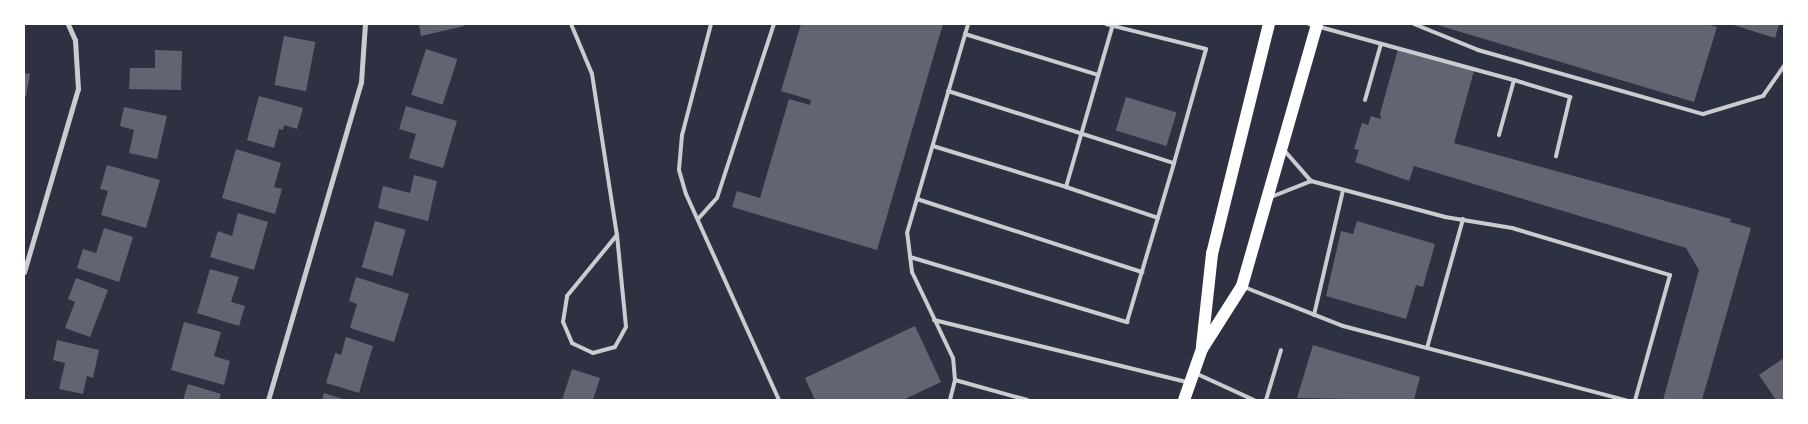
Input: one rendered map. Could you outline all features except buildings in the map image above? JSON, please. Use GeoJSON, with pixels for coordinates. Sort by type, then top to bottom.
{"type":"FeatureCollection","features":[{"type":"Feature","properties":{"kind":"main road"},"geometry":{"type":"LineString","coordinates":[[1202,349],[1212,254],[1269,24]]}},
{"type":"Feature","properties":{"kind":"main road"},"geometry":{"type":"LineString","coordinates":[[1184,400],[1202,349],[1242,286],[1282,148],[1314,25]]}},
{"type":"Feature","properties":{"kind":"street"},"geometry":{"type":"LineString","coordinates":[[24,272],[78,89],[75,40],[68,24]]}},
{"type":"Feature","properties":{"kind":"street"},"geometry":{"type":"LineString","coordinates":[[268,400],[361,82],[366,24]]}},
{"type":"Feature","properties":{"kind":"lane"},"geometry":{"type":"LineString","coordinates":[[571,24],[592,74],[617,235],[626,327],[615,347],[593,353],[572,343],[563,322],[567,296],[617,235]]}},
{"type":"Feature","properties":{"kind":"lane"},"geometry":{"type":"LineString","coordinates":[[711,24],[682,135],[679,170],[698,219],[779,400]]}},
{"type":"Feature","properties":{"kind":"lane"},"geometry":{"type":"LineString","coordinates":[[698,219],[717,198],[774,24]]}},
{"type":"Feature","properties":{"kind":"lane"},"geometry":{"type":"LineString","coordinates":[[950,400],[955,380],[953,358],[912,272],[907,233],[968,24]]}},
{"type":"Feature","properties":{"kind":"lane"},"geometry":{"type":"LineString","coordinates":[[910,257],[1127,322],[1206,49],[1106,24]]}},
{"type":"Feature","properties":{"kind":"lane"},"geometry":{"type":"LineString","coordinates":[[1414,24],[1478,50],[1704,114],[1763,96],[1784,66]]}},
{"type":"Feature","properties":{"kind":"lane"},"geometry":{"type":"LineString","coordinates":[[1066,187],[1113,25]]}},
{"type":"Feature","properties":{"kind":"lane"},"geometry":{"type":"LineString","coordinates":[[1314,25],[1514,80],[1570,98],[1556,156]]}},
{"type":"Feature","properties":{"kind":"lane"},"geometry":{"type":"LineString","coordinates":[[965,34],[1098,75]]}},
{"type":"Feature","properties":{"kind":"lane"},"geometry":{"type":"LineString","coordinates":[[1365,100],[1381,44]]}},
{"type":"Feature","properties":{"kind":"lane"},"geometry":{"type":"LineString","coordinates":[[1499,136],[1514,80]]}},
{"type":"Feature","properties":{"kind":"lane"},"geometry":{"type":"LineString","coordinates":[[948,91],[1174,163]]}},
{"type":"Feature","properties":{"kind":"lane"},"geometry":{"type":"LineString","coordinates":[[933,146],[1158,218]]}},
{"type":"Feature","properties":{"kind":"lane"},"geometry":{"type":"LineString","coordinates":[[1282,148],[1311,181],[1463,220],[1512,228],[1670,276],[1635,400]]}},
{"type":"Feature","properties":{"kind":"lane"},"geometry":{"type":"LineString","coordinates":[[1267,198],[1311,181]]}},
{"type":"Feature","properties":{"kind":"lane"},"geometry":{"type":"LineString","coordinates":[[1314,315],[1343,190]]}},
{"type":"Feature","properties":{"kind":"lane"},"geometry":{"type":"LineString","coordinates":[[917,200],[1142,272]]}},
{"type":"Feature","properties":{"kind":"lane"},"geometry":{"type":"LineString","coordinates":[[1427,348],[1463,220]]}},
{"type":"Feature","properties":{"kind":"lane"},"geometry":{"type":"LineString","coordinates":[[1242,286],[1343,326],[1626,400]]}},
{"type":"Feature","properties":{"kind":"lane"},"geometry":{"type":"LineString","coordinates":[[934,320],[1191,377],[1254,400]]}},
{"type":"Feature","properties":{"kind":"lane"},"geometry":{"type":"LineString","coordinates":[[1266,400],[1281,350]]}},
{"type":"Feature","properties":{"kind":"lane"},"geometry":{"type":"LineString","coordinates":[[955,380],[1028,400]]}}]}
